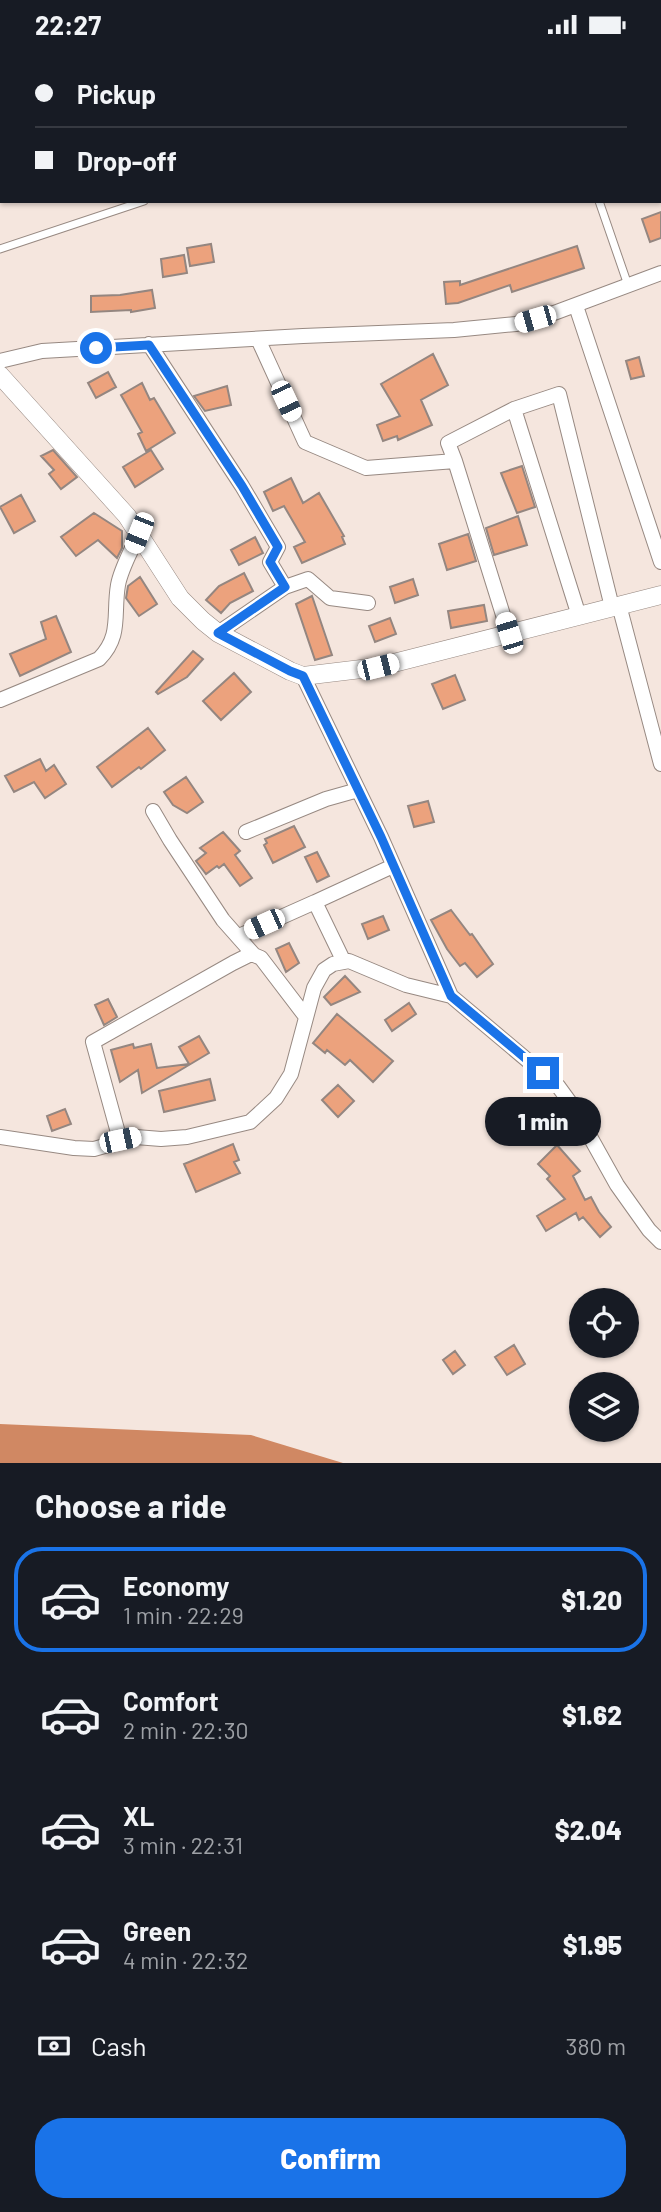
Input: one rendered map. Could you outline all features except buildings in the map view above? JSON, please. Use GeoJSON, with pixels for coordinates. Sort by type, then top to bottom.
{"type":"FeatureCollection","features":[{"type":"Feature","properties":{"kind":"street"},"geometry":{"type":"LineString","coordinates":[[0,361],[42,351],[516,324],[576,306],[661,273]]}},
{"type":"Feature","properties":{"kind":"street"},"geometry":{"type":"LineString","coordinates":[[576,306],[661,562]]}},
{"type":"Feature","properties":{"kind":"street"},"geometry":{"type":"LineString","coordinates":[[258,339],[305,442],[366,468],[455,461]]}},
{"type":"Feature","properties":{"kind":"street"},"geometry":{"type":"LineString","coordinates":[[149,345],[242,486],[278,547],[270,562],[285,587]]}},
{"type":"Feature","properties":{"kind":"street"},"geometry":{"type":"LineString","coordinates":[[0,375],[118,506],[139,533],[180,598],[218,633],[303,676],[378,667],[661,595]]}},
{"type":"Feature","properties":{"kind":"street"},"geometry":{"type":"LineString","coordinates":[[509,633],[448,443],[514,409],[559,394],[661,764]]}},
{"type":"Feature","properties":{"kind":"street"},"geometry":{"type":"LineString","coordinates":[[514,409],[579,616]]}},
{"type":"Feature","properties":{"kind":"street"},"geometry":{"type":"LineString","coordinates":[[0,700],[99,659],[108,650],[114,637],[118,584],[139,533]]}},
{"type":"Feature","properties":{"kind":"street"},"geometry":{"type":"LineString","coordinates":[[218,633],[285,587],[308,579],[330,598],[368,603]]}},
{"type":"Feature","properties":{"kind":"street"},"geometry":{"type":"LineString","coordinates":[[303,676],[451,996],[558,1086],[574,1108],[617,1185],[661,1243]]}},
{"type":"Feature","properties":{"kind":"street"},"geometry":{"type":"LineString","coordinates":[[246,832],[326,799],[358,790]]}},
{"type":"Feature","properties":{"kind":"street"},"geometry":{"type":"LineString","coordinates":[[153,811],[216,909],[254,954],[261,958],[306,1017]]}},
{"type":"Feature","properties":{"kind":"street"},"geometry":{"type":"LineString","coordinates":[[239,936],[393,866]]}},
{"type":"Feature","properties":{"kind":"street"},"geometry":{"type":"LineString","coordinates":[[315,902],[344,962]]}},
{"type":"Feature","properties":{"kind":"street"},"geometry":{"type":"LineString","coordinates":[[120,1140],[93,1042],[233,963],[254,954]]}},
{"type":"Feature","properties":{"kind":"street"},"geometry":{"type":"LineString","coordinates":[[0,1137],[94,1149],[136,1137],[187,1137],[250,1122],[276,1098],[291,1074],[314,988],[324,970],[333,964],[349,961],[406,985],[451,996]]}},
{"type":"Feature","properties":{"kind":"lane"},"geometry":{"type":"LineString","coordinates":[[600,203],[629,285]]}},
{"type":"Feature","properties":{"kind":"lane"},"geometry":{"type":"LineString","coordinates":[[0,249],[123,205]]}},
{"type":"Feature","properties":{"kind":"shaded area"},"geometry":{"type":"Polygon","coordinates":[[[0,1424],[251,1435],[343,1463],[0,1463],[0,1424]]]}},
{"type":"Feature","properties":{"kind":"route"},"geometry":{"type":"LineString","coordinates":[[96,348],[149,345],[242,486],[278,547],[270,562],[285,587],[218,633],[303,676],[381,837],[451,996],[543,1073]]}}]}
